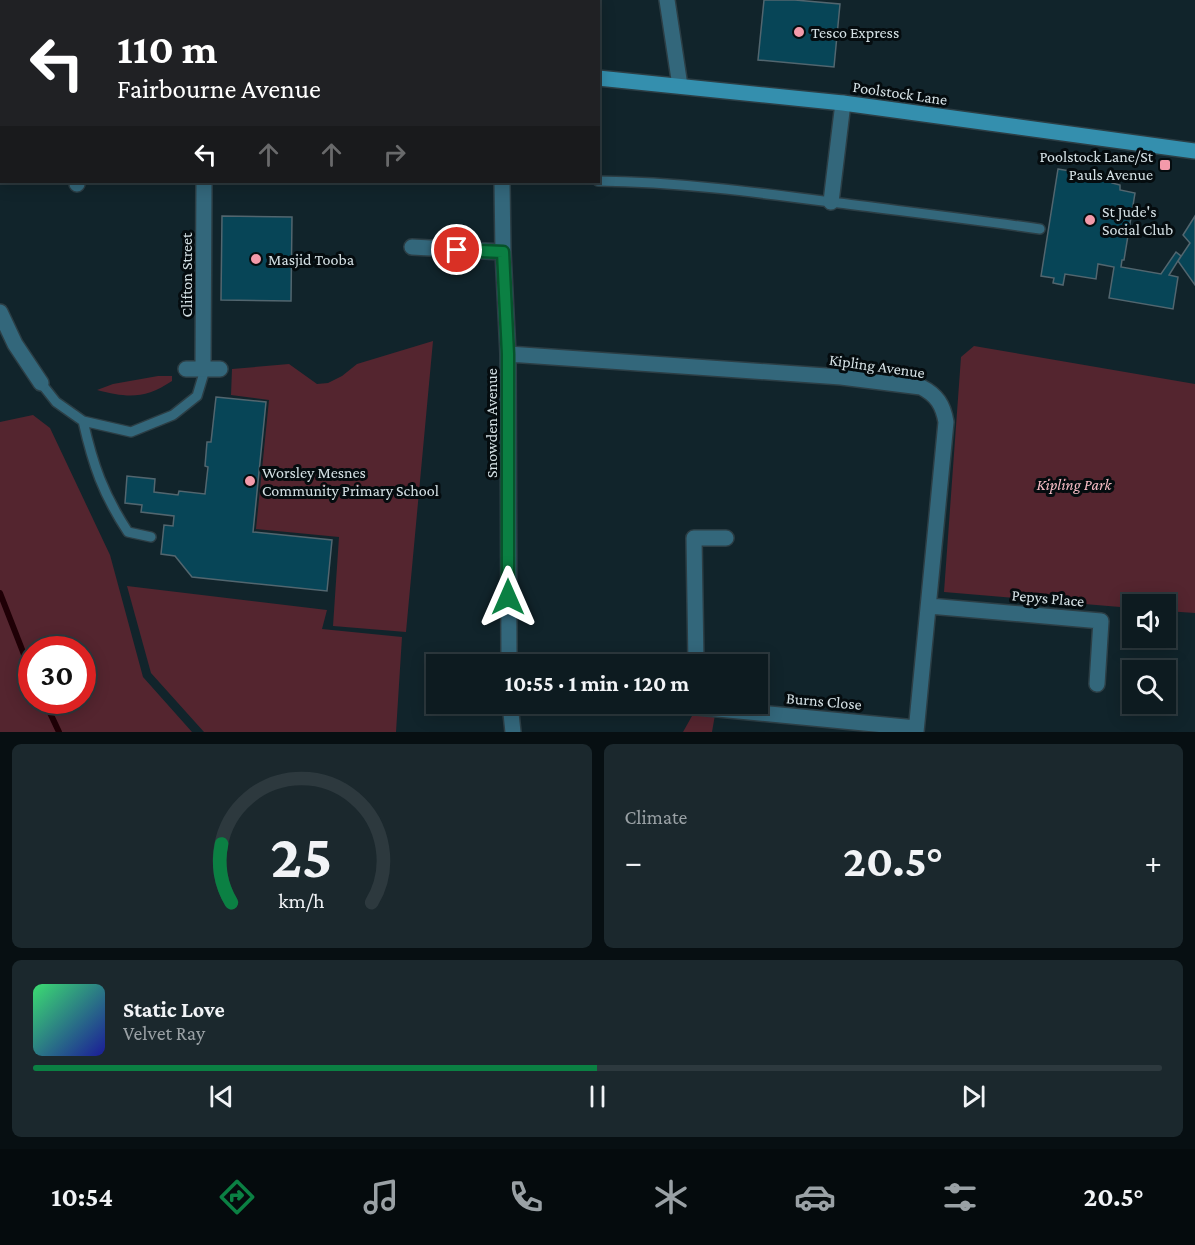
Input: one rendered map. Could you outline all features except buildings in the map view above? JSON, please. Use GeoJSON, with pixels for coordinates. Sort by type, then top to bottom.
{"type":"FeatureCollection","features":[{"type":"Feature","properties":{"kind":"main road","name":"Poolstock Lane"},"geometry":{"type":"LineString","coordinates":[[600,78],[843,103],[1195,151]]}},
{"type":"Feature","properties":{"kind":"street"},"geometry":{"type":"LineString","coordinates":[[667,0],[680,86]]}},
{"type":"Feature","properties":{"kind":"street"},"geometry":{"type":"LineString","coordinates":[[831,202],[843,103]]}},
{"type":"Feature","properties":{"kind":"street","name":"Clifton Street"},"geometry":{"type":"LineString","coordinates":[[203,369],[204,183]]}},
{"type":"Feature","properties":{"kind":"street","name":"Snowden Avenue"},"geometry":{"type":"LineString","coordinates":[[502,183],[508,354],[509,654]]}},
{"type":"Feature","properties":{"kind":"street"},"geometry":{"type":"LineString","coordinates":[[412,247],[503,252]]}},
{"type":"Feature","properties":{"kind":"street"},"geometry":{"type":"LineString","coordinates":[[0,312],[15,344],[41,384]]}},
{"type":"Feature","properties":{"kind":"street","name":"Kipling Avenue"},"geometry":{"type":"LineString","coordinates":[[508,354],[841,377],[921,387],[932,393],[944,411],[946,422],[916,730]]}},
{"type":"Feature","properties":{"kind":"street"},"geometry":{"type":"LineString","coordinates":[[186,369],[220,369]]}},
{"type":"Feature","properties":{"kind":"street"},"geometry":{"type":"LineString","coordinates":[[696,654],[694,538],[726,538]]}},
{"type":"Feature","properties":{"kind":"street","name":"Pepys Place"},"geometry":{"type":"LineString","coordinates":[[929,606],[1101,621],[1097,684]]}},
{"type":"Feature","properties":{"kind":"street"},"geometry":{"type":"LineString","coordinates":[[511,714],[513,732]]}},
{"type":"Feature","properties":{"kind":"street","name":"Burns Close"},"geometry":{"type":"LineString","coordinates":[[764,714],[916,730]]}},
{"type":"Feature","properties":{"kind":"lane"},"geometry":{"type":"LineString","coordinates":[[600,181],[723,188],[1040,229]]}},
{"type":"Feature","properties":{"kind":"lane"},"geometry":{"type":"LineString","coordinates":[[41,384],[56,402],[83,422],[131,432],[173,415],[197,396],[203,369]]}},
{"type":"Feature","properties":{"kind":"lane"},"geometry":{"type":"LineString","coordinates":[[83,422],[91,457],[110,504],[128,532],[151,537]]}},
{"type":"Feature","properties":{"kind":"green space"},"geometry":{"type":"Polygon","coordinates":[[[433,341],[406,632],[333,626],[339,537],[256,529],[269,400],[231,395],[232,369],[289,364],[317,384],[328,383],[342,376],[357,364],[433,341]]]}},
{"type":"Feature","properties":{"kind":"green space","name":"Kipling Park"},"geometry":{"type":"Polygon","coordinates":[[[974,346],[1195,384],[1195,613],[1176,612],[1176,594],[1122,594],[1122,607],[944,592],[961,357],[974,346]]]}},
{"type":"Feature","properties":{"kind":"green space"},"geometry":{"type":"Polygon","coordinates":[[[158,376],[172,376],[172,381],[145,394],[127,395],[97,390],[113,384],[158,376]]]}},
{"type":"Feature","properties":{"kind":"green space"},"geometry":{"type":"Polygon","coordinates":[[[33,415],[50,428],[110,555],[143,677],[192,732],[0,732],[0,422],[33,415]]]}},
{"type":"Feature","properties":{"kind":"green space"},"geometry":{"type":"Polygon","coordinates":[[[127,586],[327,610],[322,629],[402,637],[396,732],[204,732],[151,673],[127,586]]]}},
{"type":"Feature","properties":{"kind":"green space"},"geometry":{"type":"Polygon","coordinates":[[[693,714],[715,714],[712,732],[683,732],[693,714]]]}},
{"type":"Feature","properties":{"kind":"waterway"},"geometry":{"type":"LineString","coordinates":[[0,593],[18,639]]}},
{"type":"Feature","properties":{"kind":"waterway"},"geometry":{"type":"LineString","coordinates":[[51,714],[59,732]]}},
{"type":"Feature","properties":{"kind":"place","name":"Tesco Express"},"geometry":{"type":"Point","coordinates":[799,32]}},
{"type":"Feature","properties":{"kind":"place","name":"Poolstock Lane/St Pauls Avenue"},"geometry":{"type":"Point","coordinates":[1165,165]}},
{"type":"Feature","properties":{"kind":"place","name":"St Jude's Social Club"},"geometry":{"type":"Point","coordinates":[1090,220]}},
{"type":"Feature","properties":{"kind":"place","name":"Masjid Tooba"},"geometry":{"type":"Point","coordinates":[256,259]}},
{"type":"Feature","properties":{"kind":"place","name":"Worsley Mesnes Community Primary School"},"geometry":{"type":"Point","coordinates":[250,481]}},
{"type":"Feature","properties":{"kind":"route"},"geometry":{"type":"LineString","coordinates":[[457,250],[503,252],[508,354],[508,597]]}}]}
